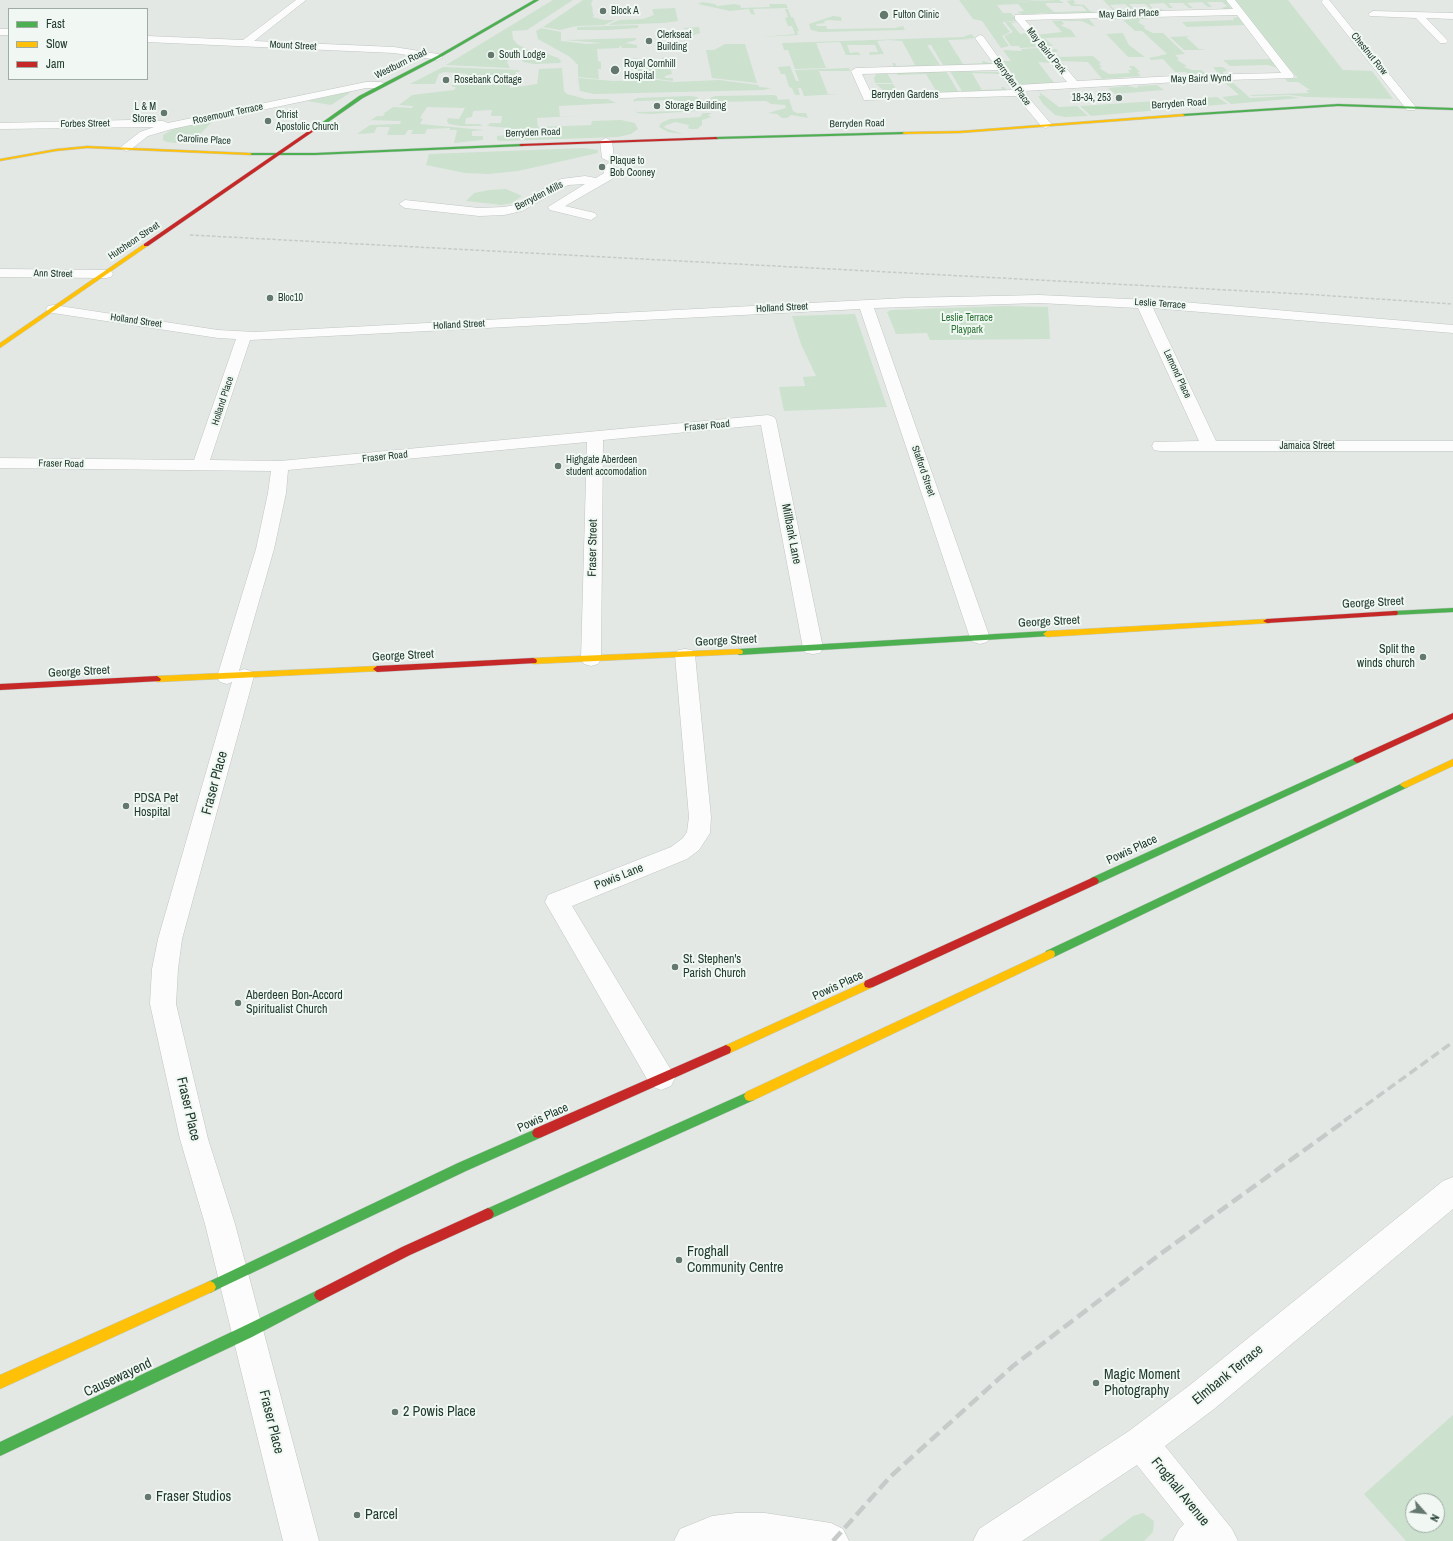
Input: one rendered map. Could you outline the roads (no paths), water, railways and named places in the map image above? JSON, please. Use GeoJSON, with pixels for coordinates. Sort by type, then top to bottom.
{"type":"FeatureCollection","features":[{"type":"Feature","properties":{"kind":"main road","name":"Westburn Road"},"geometry":{"type":"LineString","coordinates":[[280,154],[354,101],[381,85],[438,58],[537,0]]}},
{"type":"Feature","properties":{"kind":"main road","name":"Berryden Road"},"geometry":{"type":"LineString","coordinates":[[280,154],[606,141],[928,134],[1338,105],[1453,110]]}},
{"type":"Feature","properties":{"kind":"main road","name":"Caroline Place"},"geometry":{"type":"LineString","coordinates":[[0,160],[70,148],[126,148],[280,154]]}},
{"type":"Feature","properties":{"kind":"main road","name":"Hutcheon Street"},"geometry":{"type":"LineString","coordinates":[[0,346],[280,154]]}},
{"type":"Feature","properties":{"kind":"main road","name":"George Street"},"geometry":{"type":"LineString","coordinates":[[0,688],[685,655],[1453,610]]}},
{"type":"Feature","properties":{"kind":"main road","name":"Powis Place"},"geometry":{"type":"LineString","coordinates":[[233,1276],[455,1170],[661,1078],[1453,716]]}},
{"type":"Feature","properties":{"kind":"main road"},"geometry":{"type":"LineString","coordinates":[[247,1332],[381,1262],[765,1089],[1453,762]]}},
{"type":"Feature","properties":{"kind":"main road"},"geometry":{"type":"LineString","coordinates":[[0,1382],[233,1276]]}},
{"type":"Feature","properties":{"kind":"main road","name":"Causewayend"},"geometry":{"type":"LineString","coordinates":[[0,1449],[247,1332]]}},
{"type":"Feature","properties":{"kind":"street"},"geometry":{"type":"LineString","coordinates":[[244,44],[302,0]]}},
{"type":"Feature","properties":{"kind":"street","name":"May Baird Wynd"},"geometry":{"type":"LineString","coordinates":[[1017,90],[1074,84],[1289,76],[1230,0]]}},
{"type":"Feature","properties":{"kind":"street","name":"Chestnut Row"},"geometry":{"type":"LineString","coordinates":[[1326,2],[1411,108]]}},
{"type":"Feature","properties":{"kind":"street","name":"May Baird Place"},"geometry":{"type":"LineString","coordinates":[[1018,17],[1239,12]]}},
{"type":"Feature","properties":{"kind":"street"},"geometry":{"type":"LineString","coordinates":[[1372,14],[1453,16]]}},
{"type":"Feature","properties":{"kind":"street"},"geometry":{"type":"LineString","coordinates":[[1418,15],[1443,41]]}},
{"type":"Feature","properties":{"kind":"street","name":"May Baird Park"},"geometry":{"type":"LineString","coordinates":[[1018,17],[1074,84]]}},
{"type":"Feature","properties":{"kind":"street","name":"Berryden Place"},"geometry":{"type":"LineString","coordinates":[[980,38],[1017,90],[1046,125]]}},
{"type":"Feature","properties":{"kind":"street","name":"Mount Street"},"geometry":{"type":"LineString","coordinates":[[148,39],[394,50],[438,58]]}},
{"type":"Feature","properties":{"kind":"street","name":"Berryden Gardens"},"geometry":{"type":"LineString","coordinates":[[1001,67],[856,71],[868,98],[1017,90]]}},
{"type":"Feature","properties":{"kind":"street","name":"Rosemount Terrace"},"geometry":{"type":"LineString","coordinates":[[126,148],[144,134],[169,126],[366,85],[381,85]]}},
{"type":"Feature","properties":{"kind":"street","name":"Forbes Street"},"geometry":{"type":"LineString","coordinates":[[0,126],[138,123],[161,124],[169,126]]}},
{"type":"Feature","properties":{"kind":"street"},"geometry":{"type":"LineString","coordinates":[[542,215],[610,174],[606,141]]}},
{"type":"Feature","properties":{"kind":"street","name":"Berryden Mills"},"geometry":{"type":"LineString","coordinates":[[405,204],[479,212],[504,211],[518,208],[565,182],[585,180],[598,182]]}},
{"type":"Feature","properties":{"kind":"street"},"geometry":{"type":"LineString","coordinates":[[433,207],[448,194]]}},
{"type":"Feature","properties":{"kind":"street"},"geometry":{"type":"LineString","coordinates":[[554,207],[591,216]]}},
{"type":"Feature","properties":{"kind":"street","name":"Ann Street"},"geometry":{"type":"LineString","coordinates":[[0,273],[106,274]]}},
{"type":"Feature","properties":{"kind":"street","name":"Leslie Terrace"},"geometry":{"type":"LineString","coordinates":[[866,304],[1009,299],[1143,303],[1453,329]]}},
{"type":"Feature","properties":{"kind":"street","name":"Lamond Place"},"geometry":{"type":"LineString","coordinates":[[1143,303],[1210,446]]}},
{"type":"Feature","properties":{"kind":"street","name":"Holland Street"},"geometry":{"type":"LineString","coordinates":[[53,309],[244,336],[866,304]]}},
{"type":"Feature","properties":{"kind":"street","name":"Stafford Street"},"geometry":{"type":"LineString","coordinates":[[866,304],[980,638]]}},
{"type":"Feature","properties":{"kind":"street","name":"Holland Place"},"geometry":{"type":"LineString","coordinates":[[200,466],[244,336]]}},
{"type":"Feature","properties":{"kind":"street","name":"Fraser Road"},"geometry":{"type":"LineString","coordinates":[[0,463],[280,466],[768,420]]}},
{"type":"Feature","properties":{"kind":"street","name":"Millbank Lane"},"geometry":{"type":"LineString","coordinates":[[768,420],[813,648]]}},
{"type":"Feature","properties":{"kind":"street","name":"Fraser Street"},"geometry":{"type":"LineString","coordinates":[[591,659],[595,437]]}},
{"type":"Feature","properties":{"kind":"street","name":"Jamaica Street"},"geometry":{"type":"LineString","coordinates":[[1160,446],[1453,446]]}},
{"type":"Feature","properties":{"kind":"street","name":"Fraser Place"},"geometry":{"type":"LineString","coordinates":[[280,466],[277,493],[265,549],[170,939],[163,988],[164,1004],[194,1139],[220,1224],[301,1541]]}},
{"type":"Feature","properties":{"kind":"street","name":"Powis Lane"},"geometry":{"type":"LineString","coordinates":[[661,1078],[557,902],[679,853],[690,844],[698,833],[700,817],[685,655]]}},
{"type":"Feature","properties":{"kind":"street","name":"Elmbank Terrace"},"geometry":{"type":"LineString","coordinates":[[991,1541],[1141,1443],[1202,1397],[1453,1191]]}},
{"type":"Feature","properties":{"kind":"street","name":"Froghall Avenue"},"geometry":{"type":"LineString","coordinates":[[1141,1443],[1206,1536]]}},
{"type":"Feature","properties":{"kind":"street"},"geometry":{"type":"LineString","coordinates":[[692,1541],[712,1533],[736,1530],[765,1530],[830,1541]]}},
{"type":"Feature","properties":{"kind":"railway"},"geometry":{"type":"LineString","coordinates":[[190,235],[1303,294],[1453,304]]}},
{"type":"Feature","properties":{"kind":"railway"},"geometry":{"type":"LineString","coordinates":[[1344,1121],[1453,1042]]}},
{"type":"Feature","properties":{"kind":"railway"},"geometry":{"type":"LineString","coordinates":[[833,1541],[891,1476],[1013,1366],[1159,1255],[1346,1120]]}},
{"type":"Feature","properties":{"kind":"place","name":"Block A"},"geometry":{"type":"Point","coordinates":[603,11]}},
{"type":"Feature","properties":{"kind":"place","name":"Fulton Clinic"},"geometry":{"type":"Point","coordinates":[884,15]}},
{"type":"Feature","properties":{"kind":"place","name":"Clerkseat Building"},"geometry":{"type":"Point","coordinates":[649,41]}},
{"type":"Feature","properties":{"kind":"place","name":"South Lodge"},"geometry":{"type":"Point","coordinates":[491,55]}},
{"type":"Feature","properties":{"kind":"place","name":"Royal Cornhill Hospital"},"geometry":{"type":"Point","coordinates":[615,70]}},
{"type":"Feature","properties":{"kind":"place","name":"Rosebank Cottage"},"geometry":{"type":"Point","coordinates":[446,80]}},
{"type":"Feature","properties":{"kind":"place","name":"18-34, 253"},"geometry":{"type":"Point","coordinates":[1119,98]}},
{"type":"Feature","properties":{"kind":"place","name":"Storage Building"},"geometry":{"type":"Point","coordinates":[657,106]}},
{"type":"Feature","properties":{"kind":"place","name":"L & M Stores"},"geometry":{"type":"Point","coordinates":[164,113]}},
{"type":"Feature","properties":{"kind":"place","name":"Christ Apostolic Church"},"geometry":{"type":"Point","coordinates":[268,121]}},
{"type":"Feature","properties":{"kind":"place","name":"Plaque to Bob Cooney"},"geometry":{"type":"Point","coordinates":[602,167]}},
{"type":"Feature","properties":{"kind":"place","name":"Bloc10"},"geometry":{"type":"Point","coordinates":[270,298]}},
{"type":"Feature","properties":{"kind":"place","name":"Highgate Aberdeen student accomodation"},"geometry":{"type":"Point","coordinates":[558,466]}},
{"type":"Feature","properties":{"kind":"place","name":"Split the winds church"},"geometry":{"type":"Point","coordinates":[1423,657]}},
{"type":"Feature","properties":{"kind":"place","name":"PDSA Pet Hospital"},"geometry":{"type":"Point","coordinates":[126,806]}},
{"type":"Feature","properties":{"kind":"place","name":"St. Stephen's Parish Church"},"geometry":{"type":"Point","coordinates":[675,967]}},
{"type":"Feature","properties":{"kind":"place","name":"Aberdeen Bon-Accord Spiritualist Church"},"geometry":{"type":"Point","coordinates":[238,1003]}},
{"type":"Feature","properties":{"kind":"place","name":"Froghall Community Centre"},"geometry":{"type":"Point","coordinates":[679,1260]}},
{"type":"Feature","properties":{"kind":"place","name":"Magic Moment Photography"},"geometry":{"type":"Point","coordinates":[1096,1383]}},
{"type":"Feature","properties":{"kind":"place","name":"2 Powis Place"},"geometry":{"type":"Point","coordinates":[395,1412]}},
{"type":"Feature","properties":{"kind":"place","name":"Fraser Studios"},"geometry":{"type":"Point","coordinates":[148,1497]}},
{"type":"Feature","properties":{"kind":"place","name":"Parcel"},"geometry":{"type":"Point","coordinates":[357,1515]}},
{"type":"Feature","properties":{"kind":"park label","name":"Leslie Terrace Playpark"},"geometry":{"type":"Point","coordinates":[967,324]}}]}
